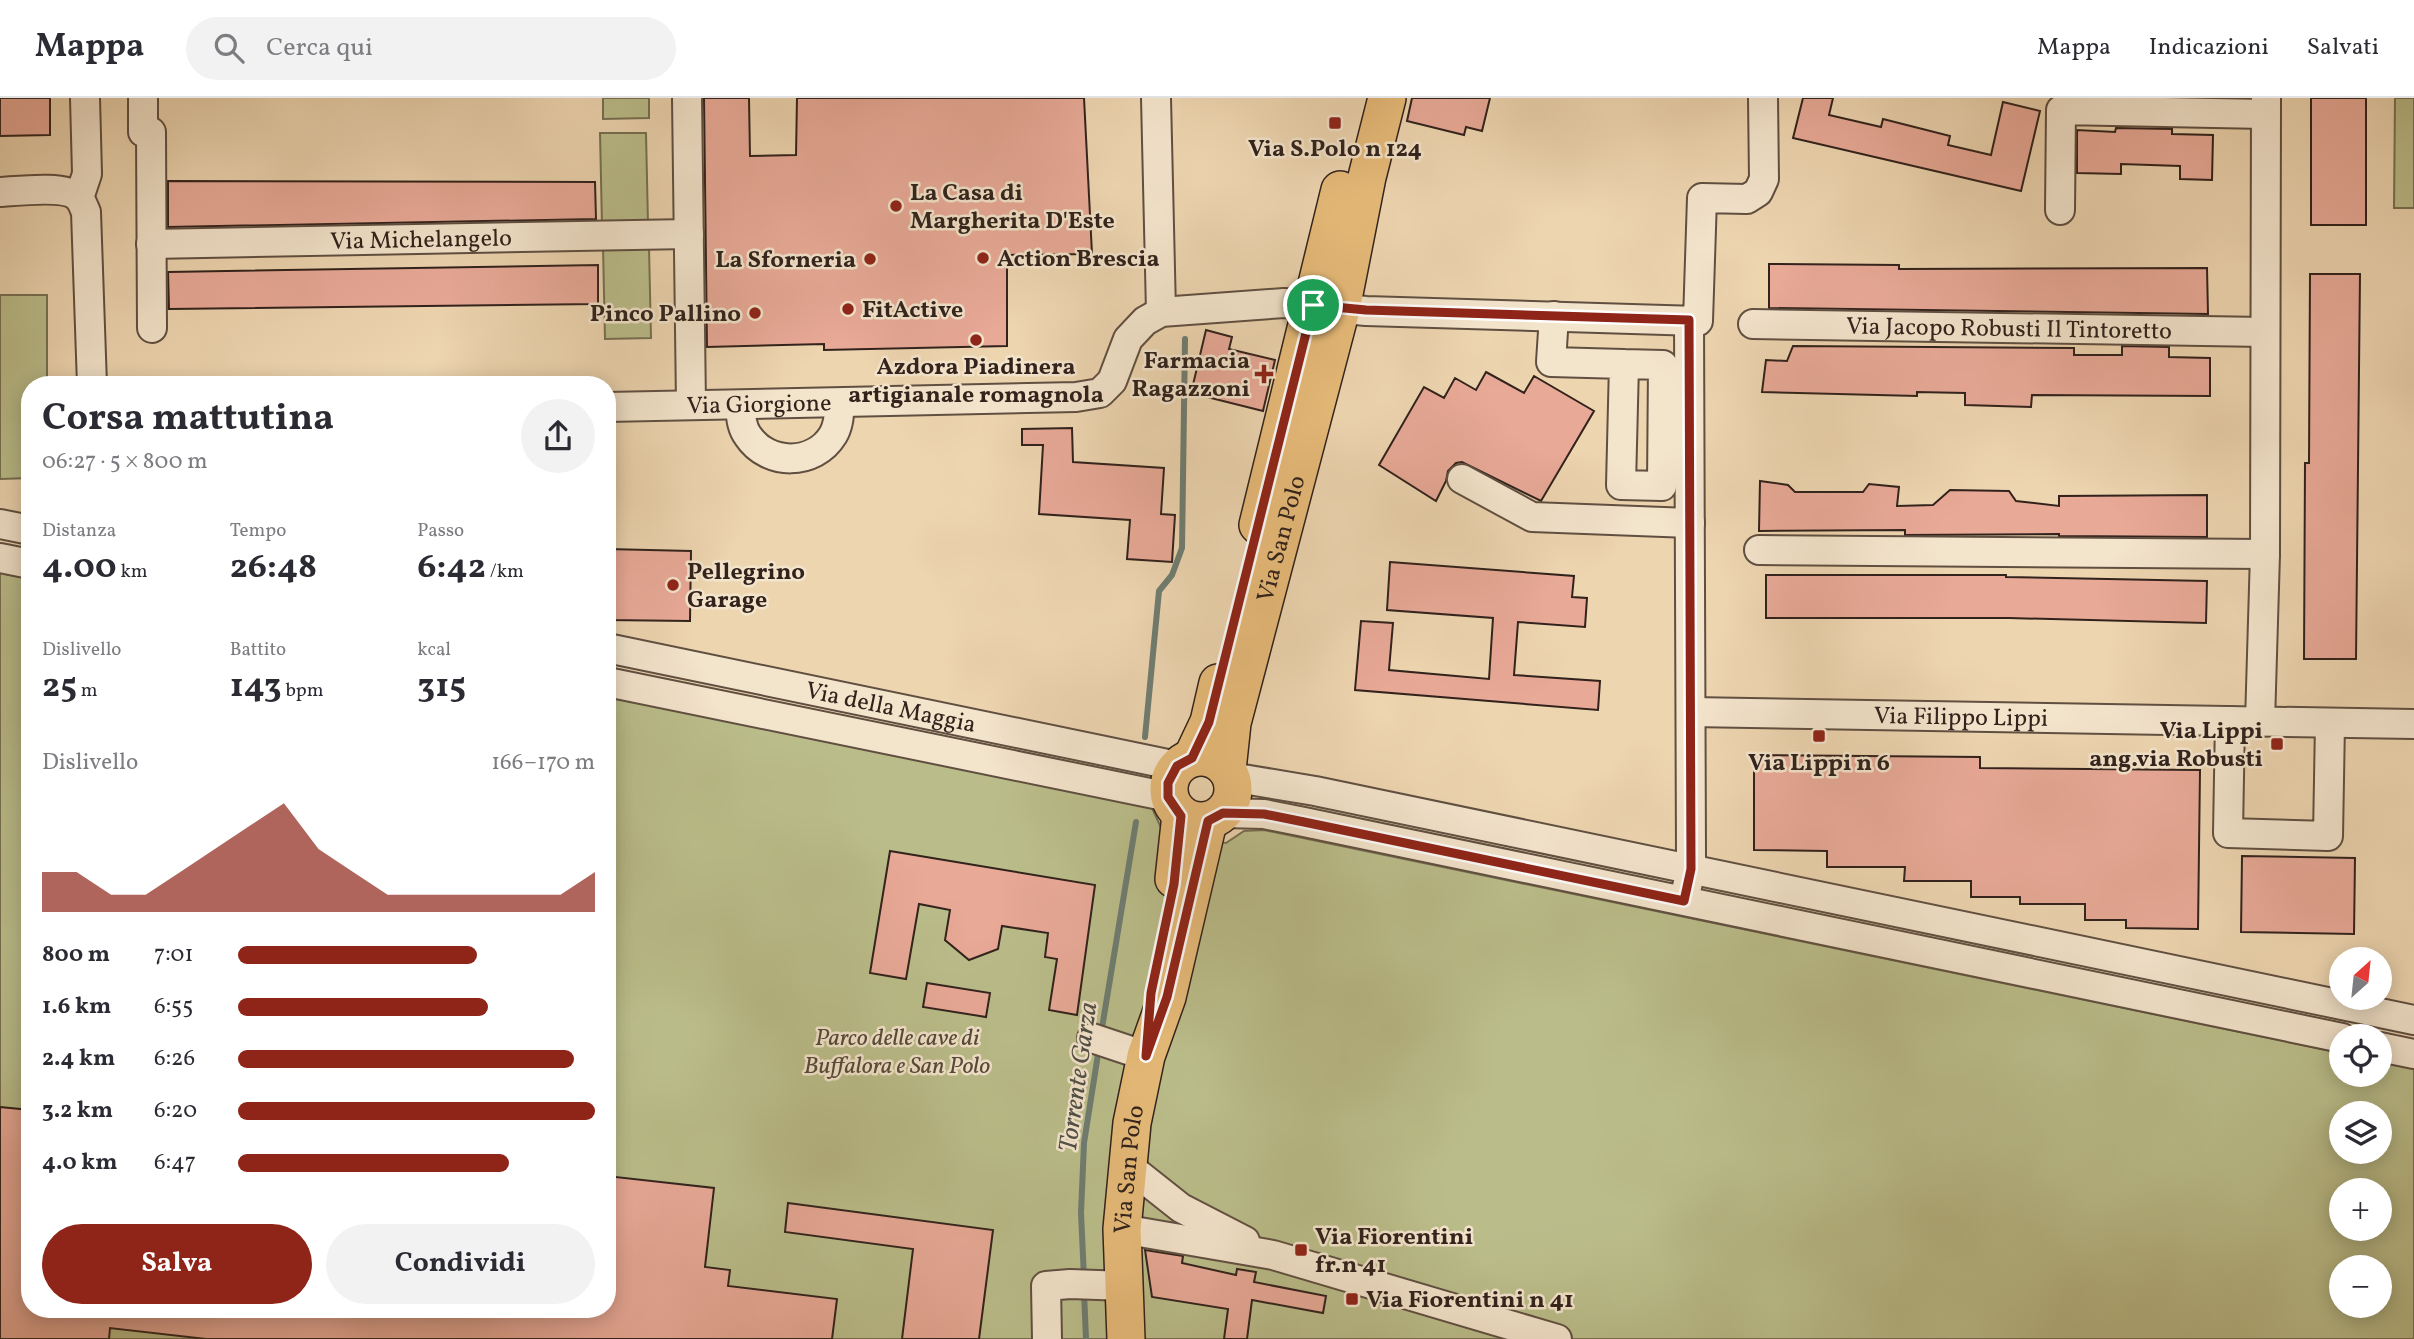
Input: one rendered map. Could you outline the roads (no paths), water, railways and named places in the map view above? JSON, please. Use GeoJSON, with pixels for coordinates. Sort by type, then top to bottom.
{"type":"FeatureCollection","features":[{"type":"Feature","properties":{"kind":"main road","name":"Via San Polo"},"geometry":{"type":"LineString","coordinates":[[1229,773],[1232,723],[1327,307],[1362,98]]}},
{"type":"Feature","properties":{"kind":"main road","name":"Via San Polo"},"geometry":{"type":"LineString","coordinates":[[1126,1339],[1112,1285],[1122,1229],[1132,1123],[1117,1046],[1151,993],[1191,795],[1209,722],[1327,307],[1367,177],[1387,98]]}},
{"type":"Feature","properties":{"kind":"main road"},"geometry":{"type":"LineString","coordinates":[[1191,795],[1205,757],[1216,761],[1229,773]]}},
{"type":"Feature","properties":{"kind":"street"},"geometry":{"type":"LineString","coordinates":[[79,198],[86,174],[85,98]]}},
{"type":"Feature","properties":{"kind":"street"},"geometry":{"type":"LineString","coordinates":[[143,98],[147,132],[152,328]]}},
{"type":"Feature","properties":{"kind":"street"},"geometry":{"type":"LineString","coordinates":[[687,98],[691,405]]}},
{"type":"Feature","properties":{"kind":"street"},"geometry":{"type":"LineString","coordinates":[[1156,98],[1161,312],[1284,303],[1327,307],[1698,321],[1702,198],[1747,199],[1758,192],[1764,179],[1763,98]]}},
{"type":"Feature","properties":{"kind":"street"},"geometry":{"type":"LineString","coordinates":[[2060,210],[2061,110],[2265,106],[2264,554],[2260,722]]}},
{"type":"Feature","properties":{"kind":"street"},"geometry":{"type":"LineString","coordinates":[[0,192],[68,192],[79,198],[86,212],[92,376]]}},
{"type":"Feature","properties":{"kind":"street","name":"Via Michelangelo"},"geometry":{"type":"LineString","coordinates":[[151,244],[689,234]]}},
{"type":"Feature","properties":{"kind":"street","name":"Via Giorgione"},"geometry":{"type":"LineString","coordinates":[[616,407],[1076,397],[1100,393],[1112,381],[1128,339],[1145,321],[1161,312]]}},
{"type":"Feature","properties":{"kind":"street"},"geometry":{"type":"LineString","coordinates":[[1554,316],[1551,362],[1623,364]]}},
{"type":"Feature","properties":{"kind":"street"},"geometry":{"type":"LineString","coordinates":[[1684,901],[1691,869],[1689,320]]}},
{"type":"Feature","properties":{"kind":"street","name":"Via Jacopo Robusti Il Tintoretto"},"geometry":{"type":"LineString","coordinates":[[1754,324],[2265,332]]}},
{"type":"Feature","properties":{"kind":"street"},"geometry":{"type":"LineString","coordinates":[[740,404],[741,421],[748,437],[760,449],[775,457],[791,459],[807,456],[822,448],[833,435],[839,419],[840,403]]}},
{"type":"Feature","properties":{"kind":"street"},"geometry":{"type":"LineString","coordinates":[[1462,479],[1532,517],[1690,523]]}},
{"type":"Feature","properties":{"kind":"street"},"geometry":{"type":"LineString","coordinates":[[0,524],[21,528]]}},
{"type":"Feature","properties":{"kind":"street"},"geometry":{"type":"LineString","coordinates":[[1759,550],[2264,554]]}},
{"type":"Feature","properties":{"kind":"street"},"geometry":{"type":"LineString","coordinates":[[0,558],[21,562]]}},
{"type":"Feature","properties":{"kind":"street","name":"Via della Maggia"},"geometry":{"type":"LineString","coordinates":[[616,650],[1191,795]]}},
{"type":"Feature","properties":{"kind":"street","name":"Via della Maggia"},"geometry":{"type":"LineString","coordinates":[[616,684],[1191,795]]}},
{"type":"Feature","properties":{"kind":"street"},"geometry":{"type":"LineString","coordinates":[[2414,704],[2414,724]]}},
{"type":"Feature","properties":{"kind":"street","name":"Via Filippo Lippi"},"geometry":{"type":"LineString","coordinates":[[1691,712],[2414,724]]}},
{"type":"Feature","properties":{"kind":"street"},"geometry":{"type":"LineString","coordinates":[[2230,721],[2228,834],[2328,836],[2330,723]]}},
{"type":"Feature","properties":{"kind":"street"},"geometry":{"type":"LineString","coordinates":[[1229,773],[2414,1020]]}},
{"type":"Feature","properties":{"kind":"street"},"geometry":{"type":"LineString","coordinates":[[1191,795],[1264,814],[2329,1035]]}},
{"type":"Feature","properties":{"kind":"street"},"geometry":{"type":"LineString","coordinates":[[2392,1049],[2414,1054]]}},
{"type":"Feature","properties":{"kind":"street"},"geometry":{"type":"LineString","coordinates":[[1128,1167],[1181,1208],[1273,1255]]}},
{"type":"Feature","properties":{"kind":"street"},"geometry":{"type":"LineString","coordinates":[[1122,1229],[1273,1255],[1557,1339]]}},
{"type":"Feature","properties":{"kind":"street"},"geometry":{"type":"LineString","coordinates":[[1047,1339],[1046,1286],[1112,1285]]}},
{"type":"Feature","properties":{"kind":"waterway","name":"Torrente Garza"},"geometry":{"type":"LineString","coordinates":[[1145,737],[1159,591],[1172,575],[1182,548],[1185,339]]}},
{"type":"Feature","properties":{"kind":"waterway","name":"Torrente Garza"},"geometry":{"type":"LineString","coordinates":[[1101,1034],[1136,822]]}},
{"type":"Feature","properties":{"kind":"waterway","name":"Torrente Garza"},"geometry":{"type":"LineString","coordinates":[[1084,1278],[1081,1213],[1084,1143],[1099,1048]]}},
{"type":"Feature","properties":{"kind":"waterway","name":"Torrente Garza"},"geometry":{"type":"LineString","coordinates":[[1084,1292],[1086,1339]]}},
{"type":"Feature","properties":{"kind":"place","name":"Via S.Polo n 124"},"geometry":{"type":"Point","coordinates":[1335,123]}},
{"type":"Feature","properties":{"kind":"place","name":"La Casa di Margherita D'Este"},"geometry":{"type":"Point","coordinates":[896,206]}},
{"type":"Feature","properties":{"kind":"place","name":"Action Brescia"},"geometry":{"type":"Point","coordinates":[983,258]}},
{"type":"Feature","properties":{"kind":"place","name":"La Sforneria"},"geometry":{"type":"Point","coordinates":[870,259]}},
{"type":"Feature","properties":{"kind":"place","name":"FitActive"},"geometry":{"type":"Point","coordinates":[848,309]}},
{"type":"Feature","properties":{"kind":"place","name":"Pinco Pallino"},"geometry":{"type":"Point","coordinates":[755,313]}},
{"type":"Feature","properties":{"kind":"place","name":"Azdora Piadinera artigianale romagnola"},"geometry":{"type":"Point","coordinates":[976,340]}},
{"type":"Feature","properties":{"kind":"place","name":"Farmacia Ragazzoni"},"geometry":{"type":"Point","coordinates":[1264,374]}},
{"type":"Feature","properties":{"kind":"place","name":"Pellegrino Garage"},"geometry":{"type":"Point","coordinates":[673,585]}},
{"type":"Feature","properties":{"kind":"place","name":"Via Lippi n 6"},"geometry":{"type":"Point","coordinates":[1819,736]}},
{"type":"Feature","properties":{"kind":"place","name":"Via Lippi ang.via Robusti"},"geometry":{"type":"Point","coordinates":[2277,744]}},
{"type":"Feature","properties":{"kind":"place","name":"Via Fiorentini fr.n 41"},"geometry":{"type":"Point","coordinates":[1301,1250]}},
{"type":"Feature","properties":{"kind":"place","name":"Via Fiorentini n 41"},"geometry":{"type":"Point","coordinates":[1352,1299]}},
{"type":"Feature","properties":{"kind":"park label","name":"Parco delle cave di Buffalora e San Polo"},"geometry":{"type":"Point","coordinates":[897,1051]}}]}
